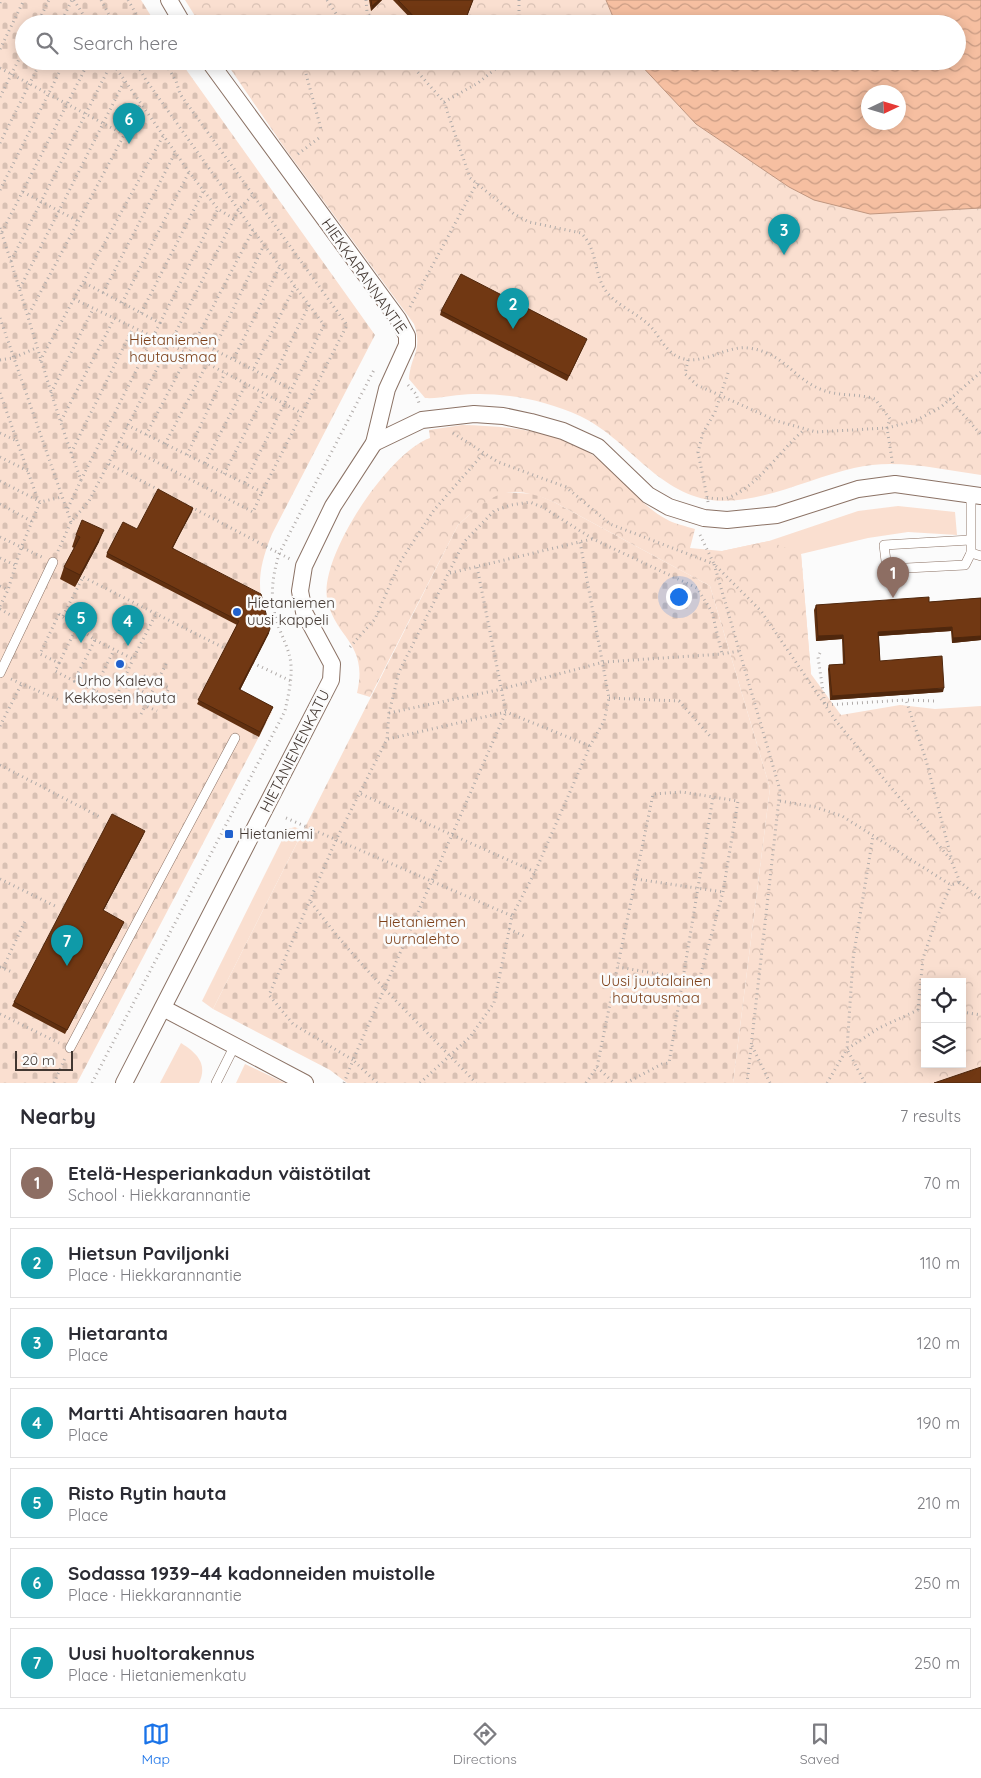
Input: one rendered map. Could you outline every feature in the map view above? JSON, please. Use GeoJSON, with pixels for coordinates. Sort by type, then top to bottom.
{"type":"FeatureCollection","features":[{"type":"Feature","properties":{"kind":"street"},"geometry":{"type":"LineString","coordinates":[[169,0],[178,15]]}},
{"type":"Feature","properties":{"kind":"street","name":"HIEKKARANNANTIE"},"geometry":{"type":"LineString","coordinates":[[215,70],[398,319],[407,336],[407,345],[387,389],[374,443]]}},
{"type":"Feature","properties":{"kind":"street"},"geometry":{"type":"LineString","coordinates":[[374,443],[422,420],[474,414],[531,422],[564,431],[598,448],[619,465],[648,495],[669,507],[704,518],[727,520],[777,515],[858,489],[895,484],[976,495]]}},
{"type":"Feature","properties":{"kind":"street","name":"HIETANIEMENKATU"},"geometry":{"type":"LineString","coordinates":[[124,1083],[331,680],[332,664],[304,612],[300,591],[304,566],[333,506],[374,443]]}},
{"type":"Feature","properties":{"kind":"street"},"geometry":{"type":"LineString","coordinates":[[163,1008],[305,1083]]}},
{"type":"Feature","properties":{"kind":"lane"},"geometry":{"type":"LineString","coordinates":[[970,540],[884,545],[887,569],[965,565],[970,552],[976,495]]}},
{"type":"Feature","properties":{"kind":"lane"},"geometry":{"type":"LineString","coordinates":[[970,552],[981,556]]}},
{"type":"Feature","properties":{"kind":"lane"},"geometry":{"type":"LineString","coordinates":[[0,673],[53,562]]}},
{"type":"Feature","properties":{"kind":"lane"},"geometry":{"type":"LineString","coordinates":[[70,1048],[235,738]]}},
{"type":"Feature","properties":{"kind":"lane"},"geometry":{"type":"LineString","coordinates":[[216,1083],[235,1045]]}},
{"type":"Feature","properties":{"kind":"path"},"geometry":{"type":"LineString","coordinates":[[17,15],[24,0]]}},
{"type":"Feature","properties":{"kind":"path"},"geometry":{"type":"LineString","coordinates":[[42,15],[50,0]]}},
{"type":"Feature","properties":{"kind":"path"},"geometry":{"type":"LineString","coordinates":[[65,15],[73,0],[83,15]]}},
{"type":"Feature","properties":{"kind":"path"},"geometry":{"type":"LineString","coordinates":[[101,0],[109,15]]}},
{"type":"Feature","properties":{"kind":"path"},"geometry":{"type":"LineString","coordinates":[[128,0],[137,15]]}},
{"type":"Feature","properties":{"kind":"path"},"geometry":{"type":"LineString","coordinates":[[327,0],[337,15]]}},
{"type":"Feature","properties":{"kind":"path"},"geometry":{"type":"LineString","coordinates":[[366,0],[367,12],[369,15]]}},
{"type":"Feature","properties":{"kind":"path"},"geometry":{"type":"LineString","coordinates":[[519,0],[520,15]]}},
{"type":"Feature","properties":{"kind":"path"},"geometry":{"type":"LineString","coordinates":[[412,15],[415,12]]}},
{"type":"Feature","properties":{"kind":"path"},"geometry":{"type":"LineString","coordinates":[[0,49],[15,18]]}},
{"type":"Feature","properties":{"kind":"path"},"geometry":{"type":"LineString","coordinates":[[0,97],[15,66]]}},
{"type":"Feature","properties":{"kind":"path"},"geometry":{"type":"LineString","coordinates":[[0,68],[123,134]]}},
{"type":"Feature","properties":{"kind":"path"},"geometry":{"type":"LineString","coordinates":[[0,143],[37,70]]}},
{"type":"Feature","properties":{"kind":"path"},"geometry":{"type":"LineString","coordinates":[[0,190],[61,70]]}},
{"type":"Feature","properties":{"kind":"path"},"geometry":{"type":"LineString","coordinates":[[2,232],[85,70]]}},
{"type":"Feature","properties":{"kind":"path"},"geometry":{"type":"LineString","coordinates":[[11,261],[107,70]]}},
{"type":"Feature","properties":{"kind":"path"},"geometry":{"type":"LineString","coordinates":[[116,70],[175,153],[218,209],[234,219]]}},
{"type":"Feature","properties":{"kind":"path"},"geometry":{"type":"LineString","coordinates":[[140,70],[252,230],[324,325],[244,484]]}},
{"type":"Feature","properties":{"kind":"path"},"geometry":{"type":"LineString","coordinates":[[118,442],[253,512],[347,326],[254,194],[180,94],[176,81],[169,70]]}},
{"type":"Feature","properties":{"kind":"path"},"geometry":{"type":"LineString","coordinates":[[416,70],[444,102],[470,178],[514,214],[530,222],[581,233],[592,247],[606,292],[649,325],[672,352],[688,360],[705,358],[738,348],[760,350],[782,361],[819,389],[837,394],[876,399],[890,419],[887,428],[895,484]]}},
{"type":"Feature","properties":{"kind":"path"},"geometry":{"type":"LineString","coordinates":[[444,102],[478,82],[493,70]]}},
{"type":"Feature","properties":{"kind":"path"},"geometry":{"type":"LineString","coordinates":[[306,74],[321,129]]}},
{"type":"Feature","properties":{"kind":"path"},"geometry":{"type":"LineString","coordinates":[[20,288],[124,82]]}},
{"type":"Feature","properties":{"kind":"path"},"geometry":{"type":"LineString","coordinates":[[28,315],[140,104]]}},
{"type":"Feature","properties":{"kind":"path"},"geometry":{"type":"LineString","coordinates":[[40,361],[163,136]]}},
{"type":"Feature","properties":{"kind":"path"},"geometry":{"type":"LineString","coordinates":[[284,165],[319,138]]}},
{"type":"Feature","properties":{"kind":"path"},"geometry":{"type":"LineString","coordinates":[[103,294],[175,153]]}},
{"type":"Feature","properties":{"kind":"path"},"geometry":{"type":"LineString","coordinates":[[122,303],[189,172]]}},
{"type":"Feature","properties":{"kind":"path"},"geometry":{"type":"LineString","coordinates":[[398,319],[412,305],[477,183]]}},
{"type":"Feature","properties":{"kind":"path"},"geometry":{"type":"LineString","coordinates":[[141,313],[204,190]]}},
{"type":"Feature","properties":{"kind":"path"},"geometry":{"type":"LineString","coordinates":[[23,192],[78,222]]}},
{"type":"Feature","properties":{"kind":"path"},"geometry":{"type":"LineString","coordinates":[[53,562],[71,522],[89,501],[109,464],[118,442],[234,219],[239,210],[254,194]]}},
{"type":"Feature","properties":{"kind":"path"},"geometry":{"type":"LineString","coordinates":[[67,510],[218,209]]}},
{"type":"Feature","properties":{"kind":"path"},"geometry":{"type":"LineString","coordinates":[[0,228],[20,288],[40,361],[81,480]]}},
{"type":"Feature","properties":{"kind":"path"},"geometry":{"type":"LineString","coordinates":[[146,435],[252,230]]}},
{"type":"Feature","properties":{"kind":"path"},"geometry":{"type":"LineString","coordinates":[[214,349],[264,245]]}},
{"type":"Feature","properties":{"kind":"path"},"geometry":{"type":"LineString","coordinates":[[234,358],[280,266]]}},
{"type":"Feature","properties":{"kind":"path"},"geometry":{"type":"LineString","coordinates":[[83,282],[160,323]]}},
{"type":"Feature","properties":{"kind":"path"},"geometry":{"type":"LineString","coordinates":[[254,368],[295,286]]}},
{"type":"Feature","properties":{"kind":"path"},"geometry":{"type":"LineString","coordinates":[[74,299],[187,353],[302,413]]}},
{"type":"Feature","properties":{"kind":"path"},"geometry":{"type":"LineString","coordinates":[[273,378],[309,305]]}},
{"type":"Feature","properties":{"kind":"path"},"geometry":{"type":"LineString","coordinates":[[51,393],[93,309]]}},
{"type":"Feature","properties":{"kind":"path"},"geometry":{"type":"LineString","coordinates":[[0,318],[12,358],[71,522]]}},
{"type":"Feature","properties":{"kind":"path"},"geometry":{"type":"LineString","coordinates":[[60,421],[114,319]]}},
{"type":"Feature","properties":{"kind":"path"},"geometry":{"type":"LineString","coordinates":[[71,453],[133,328]]}},
{"type":"Feature","properties":{"kind":"path"},"geometry":{"type":"LineString","coordinates":[[195,340],[254,368],[292,389]]}},
{"type":"Feature","properties":{"kind":"path"},"geometry":{"type":"LineString","coordinates":[[0,360],[12,358],[36,348]]}},
{"type":"Feature","properties":{"kind":"path"},"geometry":{"type":"LineString","coordinates":[[688,360],[686,374],[697,384],[804,430],[816,432],[887,428],[917,420],[941,407],[981,372]]}},
{"type":"Feature","properties":{"kind":"path"},"geometry":{"type":"LineString","coordinates":[[166,444],[207,364]]}},
{"type":"Feature","properties":{"kind":"path"},"geometry":{"type":"LineString","coordinates":[[704,518],[708,505],[698,452],[703,433],[715,412],[729,370]]}},
{"type":"Feature","properties":{"kind":"path"},"geometry":{"type":"LineString","coordinates":[[187,455],[225,373]]}},
{"type":"Feature","properties":{"kind":"path"},"geometry":{"type":"LineString","coordinates":[[205,463],[246,384]]}},
{"type":"Feature","properties":{"kind":"path"},"geometry":{"type":"LineString","coordinates":[[0,393],[39,501],[33,522],[21,548],[17,566],[0,606]]}},
{"type":"Feature","properties":{"kind":"path"},"geometry":{"type":"LineString","coordinates":[[224,474],[265,394]]}},
{"type":"Feature","properties":{"kind":"path"},"geometry":{"type":"LineString","coordinates":[[950,399],[981,435]]}},
{"type":"Feature","properties":{"kind":"path"},"geometry":{"type":"LineString","coordinates":[[0,408],[7,412]]}},
{"type":"Feature","properties":{"kind":"path"},"geometry":{"type":"LineString","coordinates":[[127,425],[262,492]]}},
{"type":"Feature","properties":{"kind":"path"},"geometry":{"type":"LineString","coordinates":[[707,498],[727,498],[746,486],[804,430]]}},
{"type":"Feature","properties":{"kind":"path"},"geometry":{"type":"LineString","coordinates":[[0,433],[17,441]]}},
{"type":"Feature","properties":{"kind":"path"},"geometry":{"type":"LineString","coordinates":[[446,434],[454,433],[483,454],[566,486],[610,524],[714,564],[761,611],[825,705],[951,860]]}},
{"type":"Feature","properties":{"kind":"path"},"geometry":{"type":"LineString","coordinates":[[350,647],[375,619],[400,562],[434,510],[483,454]]}},
{"type":"Feature","properties":{"kind":"path"},"geometry":{"type":"LineString","coordinates":[[0,457],[28,471]]}},
{"type":"Feature","properties":{"kind":"path"},"geometry":{"type":"LineString","coordinates":[[109,464],[161,492]]}},
{"type":"Feature","properties":{"kind":"path"},"geometry":{"type":"LineString","coordinates":[[0,481],[39,501],[62,497]]}},
{"type":"Feature","properties":{"kind":"path"},"geometry":{"type":"LineString","coordinates":[[377,1083],[353,1060],[293,1024],[269,994],[336,840],[361,794],[387,739],[389,713],[399,672],[464,542],[494,511],[510,505],[530,502],[544,508],[593,539],[697,588],[712,612],[722,654]]}},
{"type":"Feature","properties":{"kind":"path"},"geometry":{"type":"LineString","coordinates":[[0,504],[33,522]]}},
{"type":"Feature","properties":{"kind":"path"},"geometry":{"type":"LineString","coordinates":[[188,506],[304,566]]}},
{"type":"Feature","properties":{"kind":"path"},"geometry":{"type":"LineString","coordinates":[[700,535],[714,564],[780,790],[747,1083]]}},
{"type":"Feature","properties":{"kind":"path"},"geometry":{"type":"LineString","coordinates":[[0,537],[226,648]]}},
{"type":"Feature","properties":{"kind":"path"},"geometry":{"type":"LineString","coordinates":[[450,573],[593,539]]}},
{"type":"Feature","properties":{"kind":"path"},"geometry":{"type":"LineString","coordinates":[[420,1083],[470,1037],[494,1003],[512,916],[535,872],[590,746],[604,721],[609,698],[604,662],[580,542]]}},
{"type":"Feature","properties":{"kind":"path"},"geometry":{"type":"LineString","coordinates":[[0,558],[17,566]]}},
{"type":"Feature","properties":{"kind":"path"},"geometry":{"type":"LineString","coordinates":[[344,1083],[384,987],[506,712],[477,567]]}},
{"type":"Feature","properties":{"kind":"path"},"geometry":{"type":"LineString","coordinates":[[63,616],[83,577]]}},
{"type":"Feature","properties":{"kind":"path"},"geometry":{"type":"LineString","coordinates":[[0,586],[8,590]]}},
{"type":"Feature","properties":{"kind":"path"},"geometry":{"type":"LineString","coordinates":[[77,627],[55,671],[114,700],[156,612]]}},
{"type":"Feature","properties":{"kind":"path"},"geometry":{"type":"LineString","coordinates":[[59,663],[40,654],[60,614],[95,640],[133,659]]}},
{"type":"Feature","properties":{"kind":"path"},"geometry":{"type":"LineString","coordinates":[[74,680],[95,640]]}},
{"type":"Feature","properties":{"kind":"path"},"geometry":{"type":"LineString","coordinates":[[94,690],[114,650]]}},
{"type":"Feature","properties":{"kind":"path"},"geometry":{"type":"LineString","coordinates":[[389,713],[502,689],[604,662],[722,654],[739,651]]}},
{"type":"Feature","properties":{"kind":"path"},"geometry":{"type":"LineString","coordinates":[[820,653],[818,657],[825,705]]}},
{"type":"Feature","properties":{"kind":"path"},"geometry":{"type":"LineString","coordinates":[[141,714],[168,662]]}},
{"type":"Feature","properties":{"kind":"path"},"geometry":{"type":"LineString","coordinates":[[254,663],[291,681]]}},
{"type":"Feature","properties":{"kind":"path"},"geometry":{"type":"LineString","coordinates":[[0,673],[59,700]]}},
{"type":"Feature","properties":{"kind":"path"},"geometry":{"type":"LineString","coordinates":[[126,675],[141,683]]}},
{"type":"Feature","properties":{"kind":"path"},"geometry":{"type":"LineString","coordinates":[[145,676],[169,688],[162,702],[138,689],[141,683],[145,676]]}},
{"type":"Feature","properties":{"kind":"path"},"geometry":{"type":"LineString","coordinates":[[0,726],[22,683]]}},
{"type":"Feature","properties":{"kind":"path"},"geometry":{"type":"LineString","coordinates":[[609,698],[679,701],[710,736]]}},
{"type":"Feature","properties":{"kind":"path"},"geometry":{"type":"LineString","coordinates":[[134,700],[157,711]]}},
{"type":"Feature","properties":{"kind":"path"},"geometry":{"type":"LineString","coordinates":[[825,705],[906,700],[934,701]]}},
{"type":"Feature","properties":{"kind":"path"},"geometry":{"type":"LineString","coordinates":[[906,700],[926,760],[951,860],[960,882],[981,899]]}},
{"type":"Feature","properties":{"kind":"path"},"geometry":{"type":"LineString","coordinates":[[387,739],[506,712],[590,746]]}},
{"type":"Feature","properties":{"kind":"path"},"geometry":{"type":"LineString","coordinates":[[92,1083],[263,752]]}},
{"type":"Feature","properties":{"kind":"path"},"geometry":{"type":"LineString","coordinates":[[0,765],[100,817]]}},
{"type":"Feature","properties":{"kind":"path"},"geometry":{"type":"LineString","coordinates":[[586,1083],[597,1067],[653,794],[682,792],[738,801],[723,892],[700,981],[618,967]]}},
{"type":"Feature","properties":{"kind":"path"},"geometry":{"type":"LineString","coordinates":[[361,794],[535,872]]}},
{"type":"Feature","properties":{"kind":"path"},"geometry":{"type":"LineString","coordinates":[[626,1083],[662,1064],[669,1064],[713,797]]}},
{"type":"Feature","properties":{"kind":"path"},"geometry":{"type":"LineString","coordinates":[[780,801],[815,807],[842,816],[952,885]]}},
{"type":"Feature","properties":{"kind":"path"},"geometry":{"type":"LineString","coordinates":[[286,818],[432,879],[512,916]]}},
{"type":"Feature","properties":{"kind":"path"},"geometry":{"type":"LineString","coordinates":[[865,1083],[847,1049],[853,959],[873,836]]}},
{"type":"Feature","properties":{"kind":"path"},"geometry":{"type":"LineString","coordinates":[[0,879],[55,906]]}},
{"type":"Feature","properties":{"kind":"path"},"geometry":{"type":"LineString","coordinates":[[636,879],[723,892]]}},
{"type":"Feature","properties":{"kind":"path"},"geometry":{"type":"LineString","coordinates":[[827,1083],[847,1049],[879,1028],[918,1010],[923,958],[938,915],[952,885],[960,882]]}},
{"type":"Feature","properties":{"kind":"path"},"geometry":{"type":"LineString","coordinates":[[311,901],[326,922],[384,987],[476,1083]]}},
{"type":"Feature","properties":{"kind":"path"},"geometry":{"type":"LineString","coordinates":[[12,972],[1,967],[25,920]]}},
{"type":"Feature","properties":{"kind":"path"},"geometry":{"type":"LineString","coordinates":[[509,928],[526,936]]}},
{"type":"Feature","properties":{"kind":"path"},"geometry":{"type":"LineString","coordinates":[[966,1013],[981,1015]]}},
{"type":"Feature","properties":{"kind":"path"},"geometry":{"type":"LineString","coordinates":[[0,1014],[70,1048],[54,1083]]}},
{"type":"Feature","properties":{"kind":"path"},"geometry":{"type":"LineString","coordinates":[[751,1045],[770,1083]]}},
{"type":"Feature","properties":{"kind":"path"},"geometry":{"type":"LineString","coordinates":[[597,1067],[614,1083]]}},
{"type":"Feature","properties":{"kind":"green space","name":"Hietaniemen hautausmaa"},"geometry":{"type":"Polygon","coordinates":[[[0,0],[141,0],[150,15],[15,15],[15,70],[186,70],[375,335],[272,534],[263,561],[260,584],[262,606],[269,633],[238,694],[272,712],[77,1083],[0,1083],[0,0]]]}},
{"type":"Feature","properties":{"kind":"green space"},"geometry":{"type":"Polygon","coordinates":[[[185,0],[606,0],[612,15],[194,15],[185,0]]]}},
{"type":"Feature","properties":{"kind":"green space"},"geometry":{"type":"Polygon","coordinates":[[[231,70],[645,70],[696,124],[789,187],[914,211],[981,208],[981,475],[901,464],[870,465],[837,472],[783,490],[746,499],[711,500],[692,495],[674,487],[597,426],[580,416],[554,406],[528,399],[487,394],[425,398],[409,379],[417,347],[414,324],[286,150],[231,70]]]}},
{"type":"Feature","properties":{"kind":"green space"},"geometry":{"type":"Polygon","coordinates":[[[462,425],[513,428],[564,440],[579,447],[603,463],[656,513],[673,522],[695,529],[690,548],[722,551],[769,541],[801,554],[811,674],[841,715],[900,705],[935,709],[981,706],[981,1071],[945,1083],[733,1083],[770,788],[710,586],[554,502],[524,493],[512,492],[502,494],[491,498],[481,505],[458,525],[370,697],[357,693],[359,676],[355,651],[336,623],[327,598],[328,579],[334,557],[360,507],[378,483],[414,447],[430,438],[429,430],[462,425]]]}},
{"type":"Feature","properties":{"kind":"green space","name":"Hietaniemen uurnalehto"},"geometry":{"type":"Polygon","coordinates":[[[502,492],[535,494],[554,502],[710,586],[770,788],[733,1083],[347,1083],[330,1070],[213,1009],[458,525],[482,503],[502,492]]]}},
{"type":"Feature","properties":{"kind":"green space"},"geometry":{"type":"Polygon","coordinates":[[[898,506],[955,512],[957,535],[908,532],[868,538],[801,554],[811,674],[722,551],[769,541],[858,511],[898,506]]]}},
{"type":"Feature","properties":{"kind":"green space"},"geometry":{"type":"Polygon","coordinates":[[[295,827],[303,831],[213,1009],[202,1001],[283,838],[288,829],[295,827]]]}},
{"type":"Feature","properties":{"kind":"green space"},"geometry":{"type":"Polygon","coordinates":[[[181,1043],[192,1051],[199,1060],[202,1070],[199,1083],[160,1083],[181,1043]]]}},
{"type":"Feature","properties":{"kind":"green space"},"geometry":{"type":"Polygon","coordinates":[[[245,1064],[285,1083],[236,1083],[245,1064]]]}},
{"type":"Feature","properties":{"kind":"water"},"geometry":{"type":"Polygon","coordinates":[[[606,0],[981,0],[981,208],[870,214],[814,200],[789,187],[696,124],[645,70],[966,70],[966,15],[612,15],[606,0]]]}},
{"type":"Feature","properties":{"kind":"building"},"geometry":{"type":"Polygon","coordinates":[[[371,0],[379,0],[372,6],[371,0]]]}},
{"type":"Feature","properties":{"kind":"building"},"geometry":{"type":"Polygon","coordinates":[[[398,0],[473,0],[467,15],[412,15],[398,0]]]}},
{"type":"Feature","properties":{"kind":"building"},"geometry":{"type":"Polygon","coordinates":[[[461,274],[587,339],[569,376],[441,311],[461,274]]]}},
{"type":"Feature","properties":{"kind":"building","name":"Hietaniemen uusi kappeli"},"geometry":{"type":"Polygon","coordinates":[[[158,489],[193,508],[172,548],[261,594],[270,629],[239,689],[273,707],[260,732],[198,700],[239,621],[107,553],[123,522],[137,529],[158,489]]]}},
{"type":"Feature","properties":{"kind":"building"},"geometry":{"type":"Polygon","coordinates":[[[82,520],[104,530],[80,575],[64,567],[80,537],[76,535],[82,520]]]}},
{"type":"Feature","properties":{"kind":"building"},"geometry":{"type":"Polygon","coordinates":[[[929,597],[929,602],[981,598],[981,636],[953,638],[952,627],[878,632],[880,661],[942,656],[944,688],[832,696],[829,665],[845,664],[843,635],[818,636],[816,605],[929,597]]]}},
{"type":"Feature","properties":{"kind":"building"},"geometry":{"type":"Polygon","coordinates":[[[112,814],[145,831],[103,910],[124,922],[67,1030],[14,1002],[112,814]]]}},
{"type":"Feature","properties":{"kind":"building"},"geometry":{"type":"Polygon","coordinates":[[[981,1067],[981,1083],[934,1083],[981,1067]]]}},
{"type":"Feature","properties":{"kind":"place","name":"Sodassa 1939–44 kadonneiden muistolle"},"geometry":{"type":"Point","coordinates":[129,144]}},
{"type":"Feature","properties":{"kind":"place","name":"Hietaranta"},"geometry":{"type":"Point","coordinates":[784,255]}},
{"type":"Feature","properties":{"kind":"place","name":"Hietsun Paviljonki"},"geometry":{"type":"Point","coordinates":[513,329]}},
{"type":"Feature","properties":{"kind":"place","name":"Etelä-Hesperiankadun väistötilat"},"geometry":{"type":"Point","coordinates":[893,598]}},
{"type":"Feature","properties":{"kind":"place","name":"Hietaniemen uusi kappeli"},"geometry":{"type":"Point","coordinates":[237,612]}},
{"type":"Feature","properties":{"kind":"place","name":"Risto Rytin hauta"},"geometry":{"type":"Point","coordinates":[81,643]}},
{"type":"Feature","properties":{"kind":"place","name":"Martti Ahtisaaren hauta"},"geometry":{"type":"Point","coordinates":[128,646]}},
{"type":"Feature","properties":{"kind":"place","name":"Urho Kaleva Kekkosen hauta"},"geometry":{"type":"Point","coordinates":[120,664]}},
{"type":"Feature","properties":{"kind":"place","name":"Hietaniemi"},"geometry":{"type":"Point","coordinates":[229,834]}},
{"type":"Feature","properties":{"kind":"place","name":"Uusi huoltorakennus"},"geometry":{"type":"Point","coordinates":[67,966]}},
{"type":"Feature","properties":{"kind":"park label","name":"Uusi juutalainen hautausmaa"},"geometry":{"type":"Point","coordinates":[656,990]}}]}
